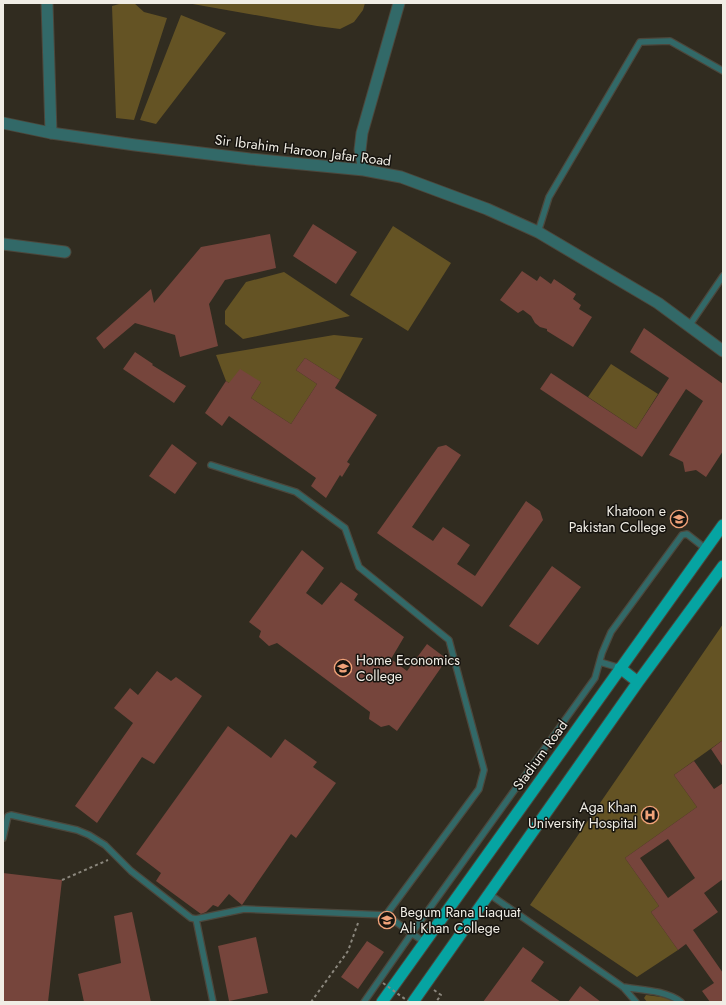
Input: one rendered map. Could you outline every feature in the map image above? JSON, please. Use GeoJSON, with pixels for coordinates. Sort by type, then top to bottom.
{"type":"FeatureCollection","features":[{"type":"Feature","properties":{"kind":"main road","name":"Stadium Road"},"geometry":{"type":"LineString","coordinates":[[382,1002],[723,525]]}},
{"type":"Feature","properties":{"kind":"main road"},"geometry":{"type":"LineString","coordinates":[[413,1002],[488,893],[638,682],[723,566]]}},
{"type":"Feature","properties":{"kind":"main road"},"geometry":{"type":"LineString","coordinates":[[620,668],[638,682]]}},
{"type":"Feature","properties":{"kind":"street"},"geometry":{"type":"LineString","coordinates":[[46,3],[51,133]]}},
{"type":"Feature","properties":{"kind":"street"},"geometry":{"type":"LineString","coordinates":[[364,170],[360,150],[362,133],[399,3]]}},
{"type":"Feature","properties":{"kind":"street","name":"Sir Ibrahim Haroon Jafar Road"},"geometry":{"type":"LineString","coordinates":[[3,123],[51,133],[227,156],[364,170],[401,177],[487,210],[538,232],[658,303],[723,351]]}},
{"type":"Feature","properties":{"kind":"street"},"geometry":{"type":"LineString","coordinates":[[3,244],[65,252]]}},
{"type":"Feature","properties":{"kind":"lane"},"geometry":{"type":"LineString","coordinates":[[538,232],[549,197],[640,42],[670,41],[723,71]]}},
{"type":"Feature","properties":{"kind":"lane"},"geometry":{"type":"LineString","coordinates":[[689,326],[723,276]]}},
{"type":"Feature","properties":{"kind":"lane"},"geometry":{"type":"LineString","coordinates":[[211,465],[296,492],[345,528],[359,568],[449,640],[484,770],[479,789],[386,915]]}},
{"type":"Feature","properties":{"kind":"lane"},"geometry":{"type":"LineString","coordinates":[[364,1002],[595,678],[604,647],[611,632],[682,535],[687,534],[706,549]]}},
{"type":"Feature","properties":{"kind":"lane"},"geometry":{"type":"LineString","coordinates":[[600,662],[620,668]]}},
{"type":"Feature","properties":{"kind":"lane"},"geometry":{"type":"LineString","coordinates":[[3,838],[8,816],[11,815],[77,830],[94,838],[105,846],[138,877],[191,918],[196,919],[244,909],[386,915],[424,942]]}},
{"type":"Feature","properties":{"kind":"lane"},"geometry":{"type":"LineString","coordinates":[[488,893],[623,987],[636,1002]]}},
{"type":"Feature","properties":{"kind":"lane"},"geometry":{"type":"LineString","coordinates":[[196,919],[213,1002]]}},
{"type":"Feature","properties":{"kind":"lane"},"geometry":{"type":"LineString","coordinates":[[623,987],[663,993],[676,998],[681,1002]]}},
{"type":"Feature","properties":{"kind":"path"},"geometry":{"type":"LineString","coordinates":[[62,880],[116,856]]}},
{"type":"Feature","properties":{"kind":"path"},"geometry":{"type":"LineString","coordinates":[[311,1002],[348,951],[361,914]]}},
{"type":"Feature","properties":{"kind":"path"},"geometry":{"type":"LineString","coordinates":[[383,983],[409,1002]]}},
{"type":"Feature","properties":{"kind":"path"},"geometry":{"type":"LineString","coordinates":[[436,1002],[441,995]]}},
{"type":"Feature","properties":{"kind":"shaded area"},"geometry":{"type":"Polygon","coordinates":[[[123,3],[134,3],[144,12],[167,18],[134,120],[116,118],[112,6],[123,3]]]}},
{"type":"Feature","properties":{"kind":"shaded area"},"geometry":{"type":"Polygon","coordinates":[[[187,3],[365,3],[363,10],[354,22],[340,29],[187,3]]]}},
{"type":"Feature","properties":{"kind":"shaded area"},"geometry":{"type":"Polygon","coordinates":[[[181,15],[226,33],[156,124],[140,120],[181,15]]]}},
{"type":"Feature","properties":{"kind":"shaded area"},"geometry":{"type":"Polygon","coordinates":[[[393,226],[451,263],[408,331],[350,295],[393,226]]]}},
{"type":"Feature","properties":{"kind":"shaded area"},"geometry":{"type":"Polygon","coordinates":[[[284,272],[350,316],[243,339],[225,324],[225,311],[246,282],[284,272]]]}},
{"type":"Feature","properties":{"kind":"shaded area"},"geometry":{"type":"Polygon","coordinates":[[[334,335],[363,338],[340,380],[305,358],[296,370],[317,384],[291,424],[251,398],[261,382],[229,383],[226,381],[216,355],[334,335]]]}},
{"type":"Feature","properties":{"kind":"shaded area"},"geometry":{"type":"Polygon","coordinates":[[[611,364],[658,394],[636,429],[588,397],[611,364]]]}},
{"type":"Feature","properties":{"kind":"shaded area"},"geometry":{"type":"Polygon","coordinates":[[[723,624],[723,740],[674,775],[697,807],[625,858],[659,906],[651,912],[678,950],[637,977],[530,905],[723,624]]]}},
{"type":"Feature","properties":{"kind":"shaded area"},"geometry":{"type":"Polygon","coordinates":[[[646,995],[669,998],[673,1002],[647,1002],[644,998],[646,995]]]}},
{"type":"Feature","properties":{"kind":"building"},"geometry":{"type":"Polygon","coordinates":[[[313,224],[357,252],[336,284],[293,256],[313,224]]]}},
{"type":"Feature","properties":{"kind":"building"},"geometry":{"type":"Polygon","coordinates":[[[270,234],[276,268],[225,280],[209,304],[218,346],[180,357],[175,335],[135,323],[104,349],[96,338],[151,289],[154,303],[201,247],[270,234]]]}},
{"type":"Feature","properties":{"kind":"building"},"geometry":{"type":"Polygon","coordinates":[[[522,271],[537,281],[540,276],[551,284],[554,279],[576,294],[573,299],[581,305],[579,309],[592,317],[573,347],[547,331],[547,329],[540,327],[535,323],[531,316],[523,310],[518,313],[500,300],[522,271]]]}},
{"type":"Feature","properties":{"kind":"building"},"geometry":{"type":"Polygon","coordinates":[[[644,328],[723,384],[723,451],[706,477],[696,470],[685,472],[683,462],[669,455],[703,401],[686,389],[642,457],[540,389],[551,373],[636,429],[669,378],[630,352],[644,328]]]}},
{"type":"Feature","properties":{"kind":"building"},"geometry":{"type":"Polygon","coordinates":[[[135,352],[153,364],[152,365],[186,386],[174,403],[123,369],[135,352]]]}},
{"type":"Feature","properties":{"kind":"building"},"geometry":{"type":"Polygon","coordinates":[[[305,358],[340,380],[335,388],[377,415],[347,462],[350,464],[342,477],[340,475],[326,498],[311,486],[316,478],[229,416],[222,426],[205,413],[226,381],[229,383],[240,369],[261,382],[251,398],[291,424],[317,384],[296,370],[305,358]]]}},
{"type":"Feature","properties":{"kind":"building"},"geometry":{"type":"Polygon","coordinates":[[[172,444],[197,463],[175,494],[149,476],[172,444]]]}},
{"type":"Feature","properties":{"kind":"building"},"geometry":{"type":"Polygon","coordinates":[[[446,445],[461,455],[412,527],[433,541],[443,527],[470,545],[457,564],[475,576],[526,501],[540,511],[543,520],[482,607],[377,533],[438,447],[446,445]]]}},
{"type":"Feature","properties":{"kind":"building","name":"Home Economics College"},"geometry":{"type":"Polygon","coordinates":[[[302,550],[324,568],[306,593],[322,605],[341,582],[358,594],[354,600],[404,637],[391,659],[407,671],[427,644],[447,659],[397,731],[389,725],[381,727],[369,719],[370,712],[277,643],[269,646],[259,637],[261,631],[249,622],[302,550]]]}},
{"type":"Feature","properties":{"kind":"building"},"geometry":{"type":"Polygon","coordinates":[[[552,566],[581,587],[538,645],[509,626],[552,566]]]}},
{"type":"Feature","properties":{"kind":"building"},"geometry":{"type":"Polygon","coordinates":[[[157,671],[171,681],[176,677],[202,696],[154,764],[142,757],[97,823],[75,806],[133,723],[114,708],[130,688],[138,695],[157,671]]]}},
{"type":"Feature","properties":{"kind":"building"},"geometry":{"type":"Polygon","coordinates":[[[228,726],[271,758],[285,739],[317,762],[313,767],[336,783],[296,838],[291,834],[242,905],[229,894],[218,907],[213,905],[206,912],[201,914],[156,881],[161,873],[136,854],[228,726]]]}},
{"type":"Feature","properties":{"kind":"building"},"geometry":{"type":"Polygon","coordinates":[[[723,740],[723,767],[711,749],[723,740]]]}},
{"type":"Feature","properties":{"kind":"building"},"geometry":{"type":"Polygon","coordinates":[[[694,761],[714,789],[723,783],[723,879],[704,893],[718,912],[693,930],[723,973],[723,1002],[710,1002],[702,991],[714,983],[686,944],[678,950],[651,912],[659,906],[625,858],[697,807],[674,775],[694,761]],[[668,839],[640,858],[668,898],[695,878],[668,839]]]}},
{"type":"Feature","properties":{"kind":"building"},"geometry":{"type":"Polygon","coordinates":[[[3,873],[62,880],[48,1002],[3,1002],[3,873]]]}},
{"type":"Feature","properties":{"kind":"building"},"geometry":{"type":"Polygon","coordinates":[[[132,912],[151,1002],[84,1002],[78,974],[121,963],[114,916],[132,912]]]}},
{"type":"Feature","properties":{"kind":"building"},"geometry":{"type":"Polygon","coordinates":[[[256,937],[268,993],[229,1001],[218,946],[256,937]]]}},
{"type":"Feature","properties":{"kind":"building"},"geometry":{"type":"Polygon","coordinates":[[[367,941],[384,952],[358,989],[341,977],[367,941]]]}},
{"type":"Feature","properties":{"kind":"building"},"geometry":{"type":"Polygon","coordinates":[[[523,947],[544,962],[531,981],[561,1002],[483,1002],[523,947]]]}},
{"type":"Feature","properties":{"kind":"building"},"geometry":{"type":"Polygon","coordinates":[[[580,986],[601,1002],[568,1002],[580,986]]]}},
{"type":"Feature","properties":{"kind":"place","name":"Khatoon e Pakistan College"},"geometry":{"type":"Point","coordinates":[679,519]}},
{"type":"Feature","properties":{"kind":"place","name":"Home Economics College"},"geometry":{"type":"Point","coordinates":[343,668]}},
{"type":"Feature","properties":{"kind":"place","name":"Aga Khan University Hospital"},"geometry":{"type":"Point","coordinates":[650,815]}},
{"type":"Feature","properties":{"kind":"place","name":"Begum Rana Liaquat Ali Khan College"},"geometry":{"type":"Point","coordinates":[387,920]}}]}
